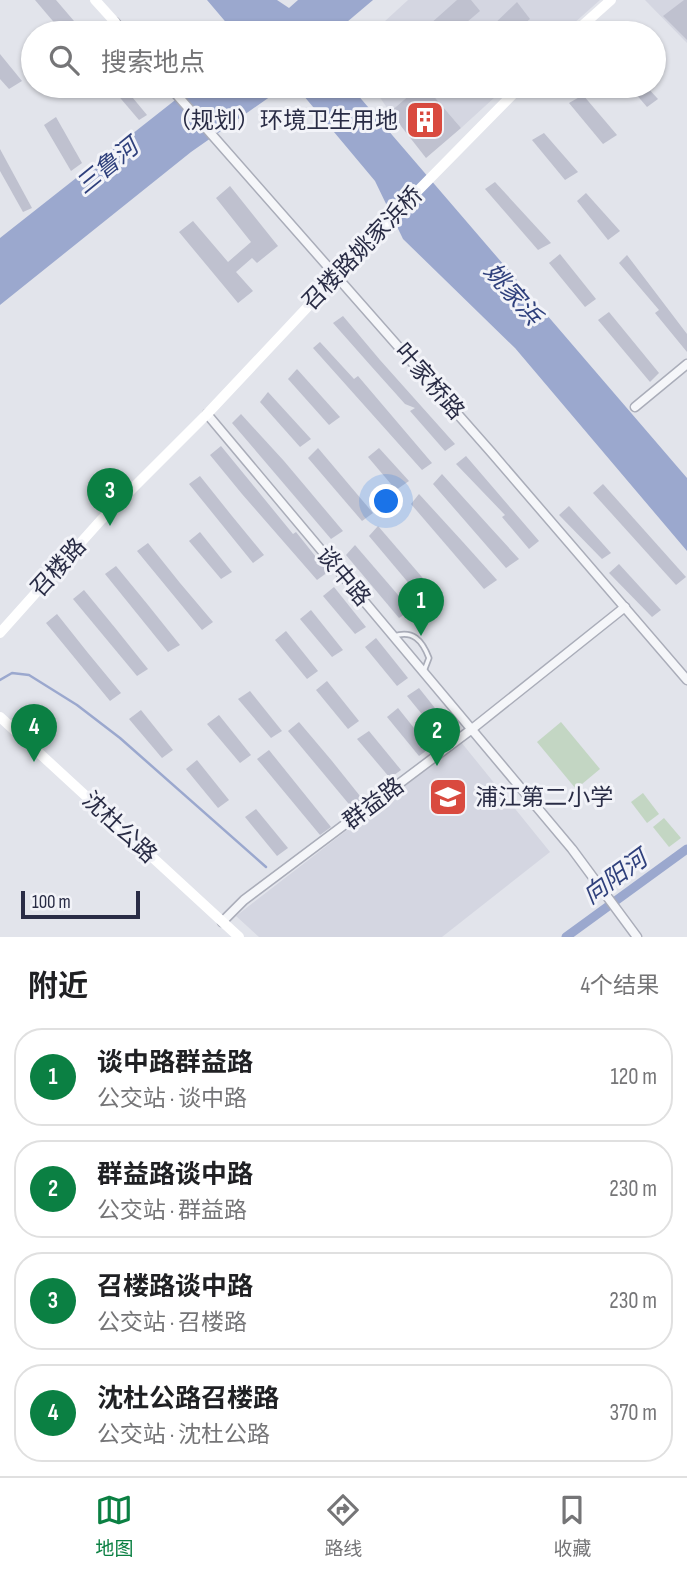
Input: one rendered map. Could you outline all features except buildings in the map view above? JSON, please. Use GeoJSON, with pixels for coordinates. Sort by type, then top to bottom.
{"type":"FeatureCollection","features":[{"type":"Feature","properties":{"kind":"street"},"geometry":{"type":"LineString","coordinates":[[95,0],[114,21]]}},
{"type":"Feature","properties":{"kind":"street"},"geometry":{"type":"LineString","coordinates":[[588,21],[611,0]]}},
{"type":"Feature","properties":{"kind":"street","name":"叶家桥路"},"geometry":{"type":"LineString","coordinates":[[179,98],[687,680]]}},
{"type":"Feature","properties":{"kind":"street","name":"召楼路姚家浜桥"},"geometry":{"type":"LineString","coordinates":[[207,414],[335,274],[509,98]]}},
{"type":"Feature","properties":{"kind":"street"},"geometry":{"type":"LineString","coordinates":[[635,407],[687,364]]}},
{"type":"Feature","properties":{"kind":"street","name":"召楼路"},"geometry":{"type":"LineString","coordinates":[[0,633],[92,529],[207,414]]}},
{"type":"Feature","properties":{"kind":"street","name":"谈中路"},"geometry":{"type":"LineString","coordinates":[[207,414],[472,729],[638,937]]}},
{"type":"Feature","properties":{"kind":"street","name":"群益路"},"geometry":{"type":"LineString","coordinates":[[222,922],[244,901],[472,729],[625,607]]}},
{"type":"Feature","properties":{"kind":"street","name":"沈杜公路"},"geometry":{"type":"LineString","coordinates":[[0,717],[239,937]]}},
{"type":"Feature","properties":{"kind":"lane"},"geometry":{"type":"LineString","coordinates":[[394,636],[407,632],[413,634],[429,658],[424,671]]}},
{"type":"Feature","properties":{"kind":"shaded area"},"geometry":{"type":"Polygon","coordinates":[[[408,0],[600,0],[576,21],[385,21],[408,0]]]}},
{"type":"Feature","properties":{"kind":"shaded area"},"geometry":{"type":"Polygon","coordinates":[[[645,0],[687,0],[687,43],[666,21],[645,0]]]}},
{"type":"Feature","properties":{"kind":"shaded area"},"geometry":{"type":"Polygon","coordinates":[[[380,98],[406,98],[390,112],[380,98]]]}},
{"type":"Feature","properties":{"kind":"shaded area"},"geometry":{"type":"Polygon","coordinates":[[[435,98],[494,98],[461,128],[435,98]]]}},
{"type":"Feature","properties":{"kind":"shaded area","name":"浦江第二小学"},"geometry":{"type":"Polygon","coordinates":[[[461,742],[550,852],[442,937],[259,937],[236,916],[461,742]]]}},
{"type":"Feature","properties":{"kind":"green space"},"geometry":{"type":"Polygon","coordinates":[[[561,722],[600,769],[576,789],[537,742],[561,722]]]}},
{"type":"Feature","properties":{"kind":"green space"},"geometry":{"type":"Polygon","coordinates":[[[643,793],[659,814],[647,823],[631,802],[643,793]]]}},
{"type":"Feature","properties":{"kind":"green space"},"geometry":{"type":"Polygon","coordinates":[[[664,818],[681,838],[669,847],[653,827],[664,818]]]}},
{"type":"Feature","properties":{"kind":"water"},"geometry":{"type":"Polygon","coordinates":[[[207,0],[277,0],[289,8],[298,0],[373,0],[348,21],[225,21],[207,0]]]}},
{"type":"Feature","properties":{"kind":"water","name":"三鲁河"},"geometry":{"type":"Polygon","coordinates":[[[178,98],[268,98],[191,152],[0,305],[0,238],[178,98]]]}},
{"type":"Feature","properties":{"kind":"water","name":"姚家浜"},"geometry":{"type":"Polygon","coordinates":[[[306,98],[360,98],[687,478],[687,551],[515,348],[403,239],[375,181],[306,98]]]}},
{"type":"Feature","properties":{"kind":"waterway"},"geometry":{"type":"LineString","coordinates":[[0,680],[12,673],[29,675],[77,705],[120,738],[266,867]]}},
{"type":"Feature","properties":{"kind":"waterway","name":"向阳河"},"geometry":{"type":"LineString","coordinates":[[566,937],[687,849]]}},
{"type":"Feature","properties":{"kind":"place","name":"（规划）环境卫生用地"},"geometry":{"type":"Point","coordinates":[425,120]}},
{"type":"Feature","properties":{"kind":"place","name":"召楼路谈中路"},"geometry":{"type":"Point","coordinates":[110,526]}},
{"type":"Feature","properties":{"kind":"place","name":"谈中路群益路"},"geometry":{"type":"Point","coordinates":[421,636]}},
{"type":"Feature","properties":{"kind":"place","name":"沈杜公路召楼路"},"geometry":{"type":"Point","coordinates":[34,762]}},
{"type":"Feature","properties":{"kind":"place","name":"群益路谈中路"},"geometry":{"type":"Point","coordinates":[437,766]}},
{"type":"Feature","properties":{"kind":"place","name":"浦江第二小学"},"geometry":{"type":"Point","coordinates":[448,797]}}]}
